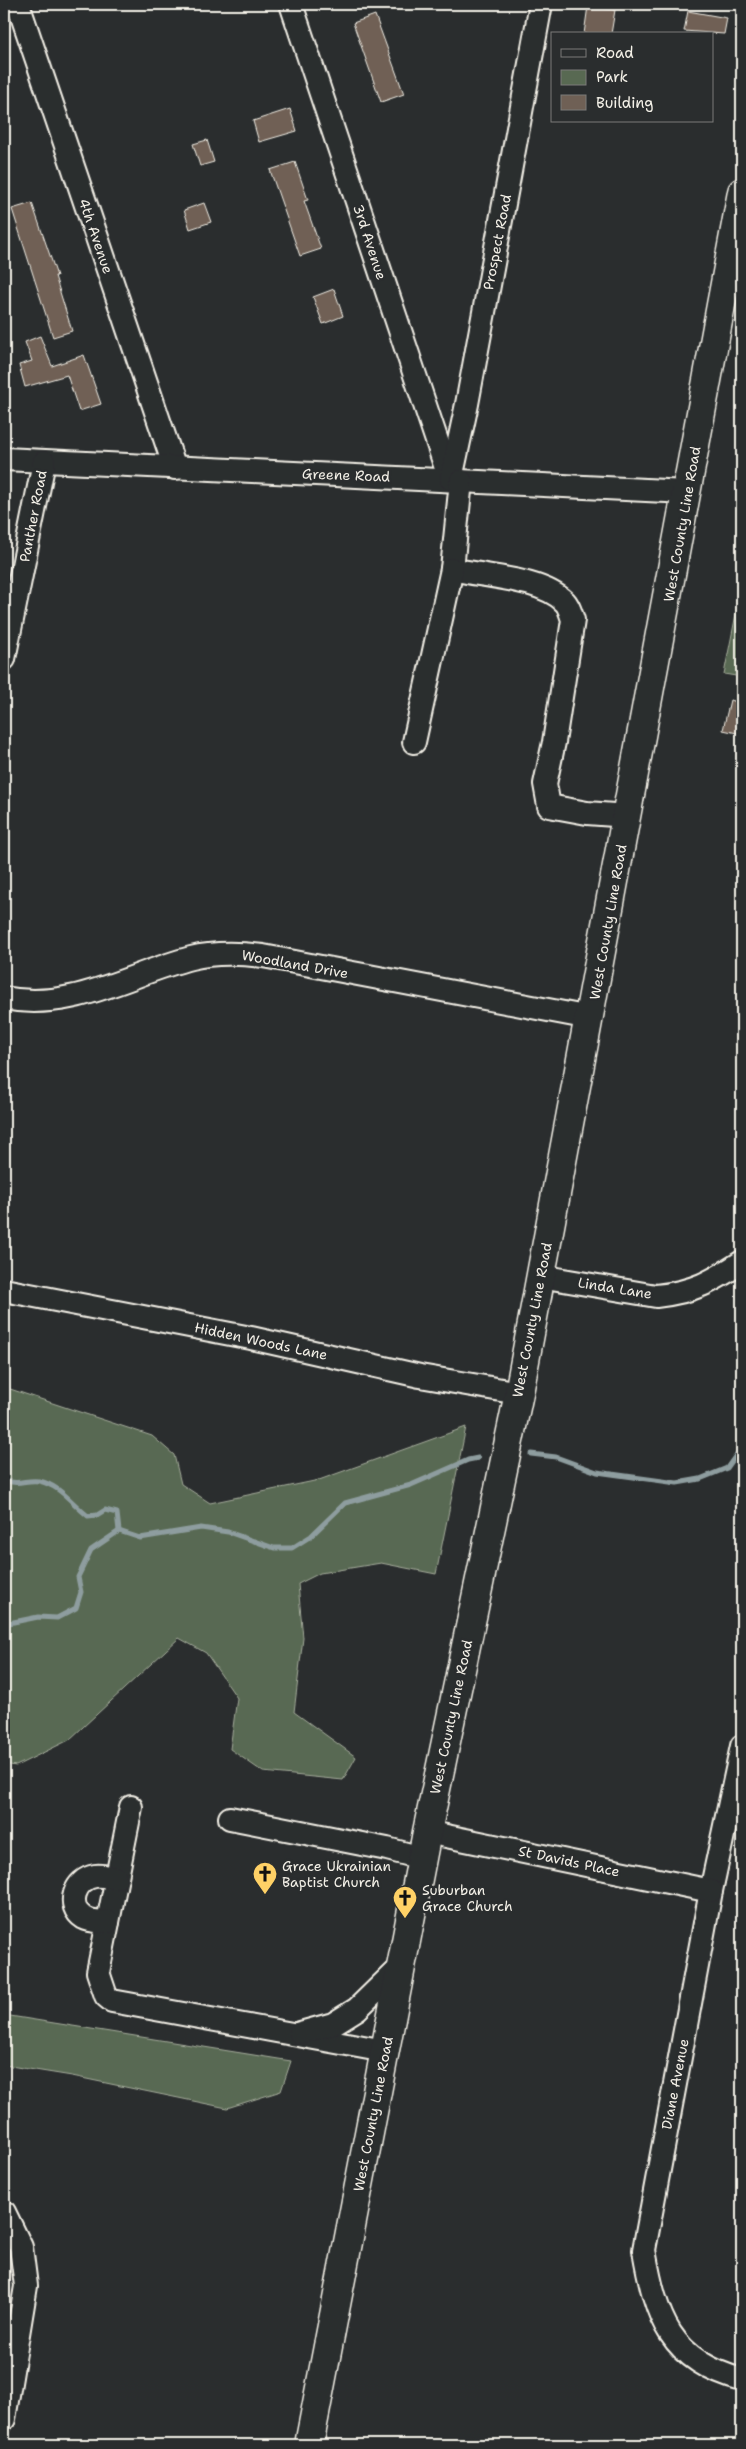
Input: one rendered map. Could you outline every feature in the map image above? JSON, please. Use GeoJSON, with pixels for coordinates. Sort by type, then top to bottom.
{"type":"FeatureCollection","features":[{"type":"Feature","properties":{"kind":"main road","name":"West County Line Road"},"geometry":{"type":"LineString","coordinates":[[309,2445],[424,1845],[519,1393],[687,492],[738,241],[742,192]]}},
{"type":"Feature","properties":{"kind":"street","name":"4th Avenue"},"geometry":{"type":"LineString","coordinates":[[18,4],[175,468]]}},
{"type":"Feature","properties":{"kind":"street","name":"3rd Avenue"},"geometry":{"type":"LineString","coordinates":[[291,4],[456,480]]}},
{"type":"Feature","properties":{"kind":"street","name":"Prospect Road"},"geometry":{"type":"LineString","coordinates":[[414,742],[452,569],[456,480],[467,404],[541,4]]}},
{"type":"Feature","properties":{"kind":"street","name":"Greene Road"},"geometry":{"type":"LineString","coordinates":[[4,459],[687,492]]}},
{"type":"Feature","properties":{"kind":"street","name":"Panther Road"},"geometry":{"type":"LineString","coordinates":[[4,659],[44,462]]}},
{"type":"Feature","properties":{"kind":"street"},"geometry":{"type":"LineString","coordinates":[[452,569],[525,582],[551,592],[566,603],[573,620],[545,784],[549,806],[587,813],[628,816]]}},
{"type":"Feature","properties":{"kind":"street","name":"Woodland Drive"},"geometry":{"type":"LineString","coordinates":[[4,998],[36,1001],[61,1000],[85,995],[190,958],[238,953],[263,956],[590,1018]]}},
{"type":"Feature","properties":{"kind":"street","name":"Linda Lane"},"geometry":{"type":"LineString","coordinates":[[540,1276],[656,1296],[672,1294],[705,1285],[742,1262]]}},
{"type":"Feature","properties":{"kind":"street","name":"Hidden Woods Lane"},"geometry":{"type":"LineString","coordinates":[[4,1290],[251,1338],[420,1376],[519,1393]]}},
{"type":"Feature","properties":{"kind":"street","name":"Diane Avenue"},"geometry":{"type":"LineString","coordinates":[[742,1746],[711,1891],[644,2250],[653,2295],[669,2332],[696,2361],[718,2373],[742,2380]]}},
{"type":"Feature","properties":{"kind":"street"},"geometry":{"type":"LineString","coordinates":[[131,1807],[98,1972],[103,1990],[112,2001],[385,2051]]}},
{"type":"Feature","properties":{"kind":"street","name":"St Davids Place"},"geometry":{"type":"LineString","coordinates":[[230,1818],[387,1849],[424,1845],[711,1891]]}},
{"type":"Feature","properties":{"kind":"street"},"geometry":{"type":"LineString","coordinates":[[108,1922],[93,1921],[81,1916],[76,1911],[74,1897],[80,1884],[88,1879],[96,1876],[116,1878]]}},
{"type":"Feature","properties":{"kind":"street"},"geometry":{"type":"LineString","coordinates":[[294,2035],[333,2024],[356,2009],[401,1966]]}},
{"type":"Feature","properties":{"kind":"street"},"geometry":{"type":"LineString","coordinates":[[4,2212],[21,2246],[26,2286],[4,2419]]}},
{"type":"Feature","properties":{"kind":"green space"},"geometry":{"type":"Polygon","coordinates":[[[742,584],[742,677],[724,674],[742,584]]]}},
{"type":"Feature","properties":{"kind":"green space"},"geometry":{"type":"Polygon","coordinates":[[[4,1387],[152,1436],[174,1455],[181,1484],[210,1503],[319,1480],[466,1427],[436,1574],[381,1563],[320,1573],[298,1584],[303,1638],[294,1712],[356,1757],[343,1780],[263,1772],[230,1749],[237,1698],[206,1653],[179,1638],[69,1740],[16,1766],[4,1764],[4,1387]]]}},
{"type":"Feature","properties":{"kind":"green space"},"geometry":{"type":"Polygon","coordinates":[[[4,2015],[291,2061],[281,2091],[227,2108],[72,2076],[4,2065],[4,2015]]]}},
{"type":"Feature","properties":{"kind":"building"},"geometry":{"type":"Polygon","coordinates":[[[588,6],[615,10],[611,32],[584,32],[588,6]]]}},
{"type":"Feature","properties":{"kind":"building"},"geometry":{"type":"Polygon","coordinates":[[[688,11],[727,18],[724,34],[684,31],[688,11]]]}},
{"type":"Feature","properties":{"kind":"building"},"geometry":{"type":"Polygon","coordinates":[[[375,15],[404,94],[381,102],[353,23],[375,15]]]}},
{"type":"Feature","properties":{"kind":"building"},"geometry":{"type":"Polygon","coordinates":[[[290,109],[297,131],[259,142],[253,121],[290,109]]]}},
{"type":"Feature","properties":{"kind":"building"},"geometry":{"type":"Polygon","coordinates":[[[207,140],[214,162],[200,166],[193,144],[207,140]]]}},
{"type":"Feature","properties":{"kind":"building"},"geometry":{"type":"Polygon","coordinates":[[[295,162],[308,200],[304,201],[321,249],[300,256],[270,170],[295,162]]]}},
{"type":"Feature","properties":{"kind":"building"},"geometry":{"type":"Polygon","coordinates":[[[32,203],[57,276],[55,276],[72,331],[53,337],[12,209],[32,203]]]}},
{"type":"Feature","properties":{"kind":"building"},"geometry":{"type":"Polygon","coordinates":[[[204,203],[211,222],[190,229],[184,210],[204,203]]]}},
{"type":"Feature","properties":{"kind":"building"},"geometry":{"type":"Polygon","coordinates":[[[334,289],[343,316],[323,324],[313,297],[334,289]]]}},
{"type":"Feature","properties":{"kind":"building"},"geometry":{"type":"Polygon","coordinates":[[[40,336],[52,366],[84,355],[101,404],[79,411],[67,375],[25,387],[19,365],[32,361],[25,342],[40,336]]]}},
{"type":"Feature","properties":{"kind":"building"},"geometry":{"type":"Polygon","coordinates":[[[730,700],[742,703],[742,734],[723,730],[730,700]]]}},
{"type":"Feature","properties":{"kind":"waterway"},"geometry":{"type":"LineString","coordinates":[[531,1454],[556,1457],[597,1472],[677,1483],[700,1479],[727,1468],[742,1447]]}},
{"type":"Feature","properties":{"kind":"waterway"},"geometry":{"type":"LineString","coordinates":[[4,1624],[38,1617],[57,1618],[76,1608],[81,1592],[78,1577],[91,1550],[119,1531],[140,1538],[201,1528],[228,1532],[274,1548],[292,1548],[311,1536],[345,1503],[411,1485],[468,1460],[478,1458]]}},
{"type":"Feature","properties":{"kind":"waterway"},"geometry":{"type":"LineString","coordinates":[[4,1480],[10,1482],[39,1481],[46,1483],[60,1491],[88,1516],[97,1515],[105,1510],[117,1513],[119,1531]]}},
{"type":"Feature","properties":{"kind":"place","name":"Grace Ukrainian Baptist Church"},"geometry":{"type":"Point","coordinates":[265,1895]}},
{"type":"Feature","properties":{"kind":"place","name":"Suburban Grace Church"},"geometry":{"type":"Point","coordinates":[405,1919]}}]}
